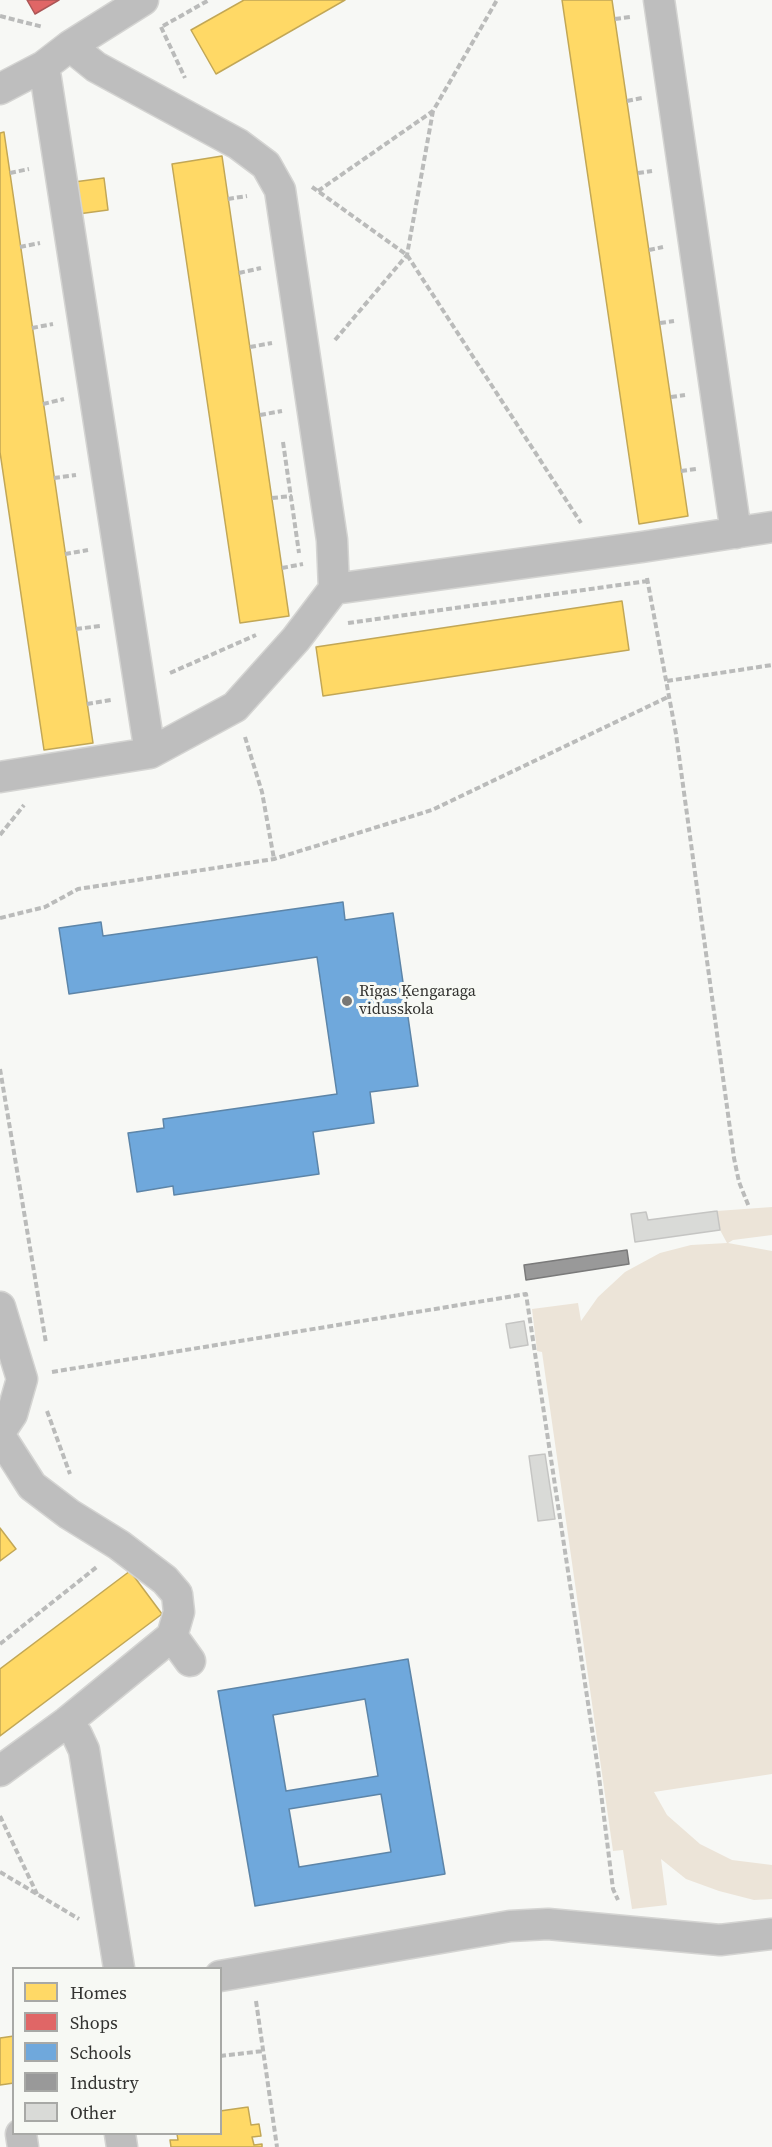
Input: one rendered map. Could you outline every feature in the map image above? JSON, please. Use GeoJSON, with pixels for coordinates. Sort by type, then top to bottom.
{"type":"FeatureCollection","features":[{"type":"Feature","properties":{"kind":"street"},"geometry":{"type":"LineString","coordinates":[[0,89],[44,66],[70,46],[142,0]]}},
{"type":"Feature","properties":{"kind":"street"},"geometry":{"type":"LineString","coordinates":[[659,0],[736,533]]}},
{"type":"Feature","properties":{"kind":"street"},"geometry":{"type":"LineString","coordinates":[[0,777],[150,753],[235,707],[296,639],[334,589],[333,540],[280,190],[266,165],[238,144],[96,67],[70,46]]}},
{"type":"Feature","properties":{"kind":"street"},"geometry":{"type":"LineString","coordinates":[[44,66],[150,753]]}},
{"type":"Feature","properties":{"kind":"street"},"geometry":{"type":"LineString","coordinates":[[334,589],[772,527]]}},
{"type":"Feature","properties":{"kind":"street"},"geometry":{"type":"LineString","coordinates":[[0,1307],[22,1379],[12,1414],[0,1434],[32,1486],[69,1514],[119,1545],[165,1580],[177,1594],[179,1612],[172,1636],[67,1722],[0,1771]]}},
{"type":"Feature","properties":{"kind":"street"},"geometry":{"type":"LineString","coordinates":[[172,1636],[190,1661]]}},
{"type":"Feature","properties":{"kind":"street"},"geometry":{"type":"LineString","coordinates":[[67,1722],[77,1735],[84,1750],[119,1967]]}},
{"type":"Feature","properties":{"kind":"street"},"geometry":{"type":"LineString","coordinates":[[222,1976],[510,1926],[548,1924],[720,1940],[772,1934]]}},
{"type":"Feature","properties":{"kind":"path"},"geometry":{"type":"LineString","coordinates":[[307,372],[407,255],[434,111],[497,0]]}},
{"type":"Feature","properties":{"kind":"path"},"geometry":{"type":"LineString","coordinates":[[160,27],[191,92],[189,117]]}},
{"type":"Feature","properties":{"kind":"path"},"geometry":{"type":"LineString","coordinates":[[318,191],[434,111]]}},
{"type":"Feature","properties":{"kind":"path"},"geometry":{"type":"LineString","coordinates":[[266,165],[298,176],[407,255],[601,553]]}},
{"type":"Feature","properties":{"kind":"path"},"geometry":{"type":"LineString","coordinates":[[642,547],[670,696],[734,1158],[739,1182],[749,1207]]}},
{"type":"Feature","properties":{"kind":"path"},"geometry":{"type":"LineString","coordinates":[[347,623],[648,581]]}},
{"type":"Feature","properties":{"kind":"path"},"geometry":{"type":"LineString","coordinates":[[140,686],[260,634]]}},
{"type":"Feature","properties":{"kind":"path"},"geometry":{"type":"LineString","coordinates":[[667,681],[772,665]]}},
{"type":"Feature","properties":{"kind":"path"},"geometry":{"type":"LineString","coordinates":[[0,918],[45,907],[78,889],[274,859],[432,810],[670,696]]}},
{"type":"Feature","properties":{"kind":"path"},"geometry":{"type":"LineString","coordinates":[[235,707],[262,792],[274,859]]}},
{"type":"Feature","properties":{"kind":"path"},"geometry":{"type":"LineString","coordinates":[[0,1069],[47,1348]]}},
{"type":"Feature","properties":{"kind":"path"},"geometry":{"type":"LineString","coordinates":[[22,1379],[61,1369],[526,1294],[596,1758],[613,1889],[620,1904],[618,1930]]}},
{"type":"Feature","properties":{"kind":"path"},"geometry":{"type":"LineString","coordinates":[[0,1644],[113,1554],[119,1545]]}},
{"type":"Feature","properties":{"kind":"path"},"geometry":{"type":"LineString","coordinates":[[0,1816],[37,1894]]}},
{"type":"Feature","properties":{"kind":"path"},"geometry":{"type":"LineString","coordinates":[[0,1872],[94,1928],[113,1920]]}},
{"type":"Feature","properties":{"kind":"path"},"geometry":{"type":"LineString","coordinates":[[254,1991],[277,2147]]}},
{"type":"Feature","properties":{"kind":"path"},"geometry":{"type":"LineString","coordinates":[[222,2056],[263,2051]]}},
{"type":"Feature","properties":{"kind":"shaded area"},"geometry":{"type":"Polygon","coordinates":[[[772,1207],[772,1235],[733,1240],[728,1243],[772,1251],[772,1774],[654,1792],[667,1815],[700,1844],[732,1860],[772,1865],[772,1899],[754,1900],[719,1891],[686,1879],[661,1859],[667,1905],[632,1909],[623,1850],[613,1851],[542,1352],[537,1351],[532,1309],[578,1303],[581,1321],[598,1297],[625,1272],[660,1253],[691,1245],[727,1243],[720,1230],[717,1211],[772,1207]]]}},
{"type":"Feature","properties":{"kind":"building: Homes"},"geometry":{"type":"Polygon","coordinates":[[[244,0],[345,0],[216,74],[191,30],[244,0]]]}},
{"type":"Feature","properties":{"kind":"building: Homes"},"geometry":{"type":"Polygon","coordinates":[[[562,0],[612,0],[688,516],[639,524],[562,0]]]}},
{"type":"Feature","properties":{"kind":"building: Homes"},"geometry":{"type":"Polygon","coordinates":[[[4,132],[93,743],[44,750],[0,452],[0,133],[4,132]]]}},
{"type":"Feature","properties":{"kind":"building: Homes"},"geometry":{"type":"Polygon","coordinates":[[[222,156],[289,616],[240,623],[172,164],[222,156]]]}},
{"type":"Feature","properties":{"kind":"building: Homes"},"geometry":{"type":"Polygon","coordinates":[[[104,178],[108,210],[78,214],[74,182],[104,178]]]}},
{"type":"Feature","properties":{"kind":"building: Homes"},"geometry":{"type":"Polygon","coordinates":[[[622,601],[629,650],[323,696],[316,647],[622,601]]]}},
{"type":"Feature","properties":{"kind":"building: Homes"},"geometry":{"type":"Polygon","coordinates":[[[0,1528],[16,1549],[0,1561],[0,1528]]]}},
{"type":"Feature","properties":{"kind":"building: Homes"},"geometry":{"type":"Polygon","coordinates":[[[130,1571],[162,1614],[0,1736],[0,1669],[130,1571]]]}},
{"type":"Feature","properties":{"kind":"building: Homes"},"geometry":{"type":"Polygon","coordinates":[[[12,2036],[12,2083],[0,2085],[0,2038],[12,2036]]]}},
{"type":"Feature","properties":{"kind":"building: Homes"},"geometry":{"type":"Polygon","coordinates":[[[248,2107],[251,2125],[259,2124],[261,2136],[252,2137],[254,2145],[262,2144],[262,2147],[171,2147],[170,2140],[178,2140],[177,2135],[222,2135],[222,2111],[248,2107]]]}},
{"type":"Feature","properties":{"kind":"building: Shops"},"geometry":{"type":"Polygon","coordinates":[[[27,0],[59,0],[35,14],[27,0]]]}},
{"type":"Feature","properties":{"kind":"building: Schools"},"geometry":{"type":"Polygon","coordinates":[[[343,902],[345,920],[393,913],[418,1086],[370,1092],[374,1123],[313,1132],[319,1174],[174,1195],[173,1186],[137,1192],[128,1133],[164,1128],[163,1119],[337,1094],[317,957],[69,994],[59,928],[101,922],[103,936],[343,902]]]}},
{"type":"Feature","properties":{"kind":"building: Schools"},"geometry":{"type":"Polygon","coordinates":[[[408,1659],[445,1874],[255,1906],[218,1691],[408,1659]],[[365,1699],[273,1715],[286,1791],[378,1776],[365,1699]],[[381,1794],[289,1809],[299,1867],[391,1852],[381,1794]]]}},
{"type":"Feature","properties":{"kind":"building: Industry"},"geometry":{"type":"Polygon","coordinates":[[[627,1250],[629,1264],[526,1280],[524,1265],[627,1250]]]}},
{"type":"Feature","properties":{"kind":"building: Other"},"geometry":{"type":"Polygon","coordinates":[[[717,1211],[720,1230],[635,1242],[631,1214],[646,1212],[648,1220],[717,1211]]]}},
{"type":"Feature","properties":{"kind":"building: Other"},"geometry":{"type":"Polygon","coordinates":[[[524,1321],[528,1345],[510,1348],[506,1324],[524,1321]]]}},
{"type":"Feature","properties":{"kind":"building: Other"},"geometry":{"type":"Polygon","coordinates":[[[545,1454],[555,1519],[538,1521],[529,1456],[545,1454]]]}},
{"type":"Feature","properties":{"kind":"place","name":"Rīgas Ķengaraga vidusskola"},"geometry":{"type":"Point","coordinates":[347,1001]}}]}
